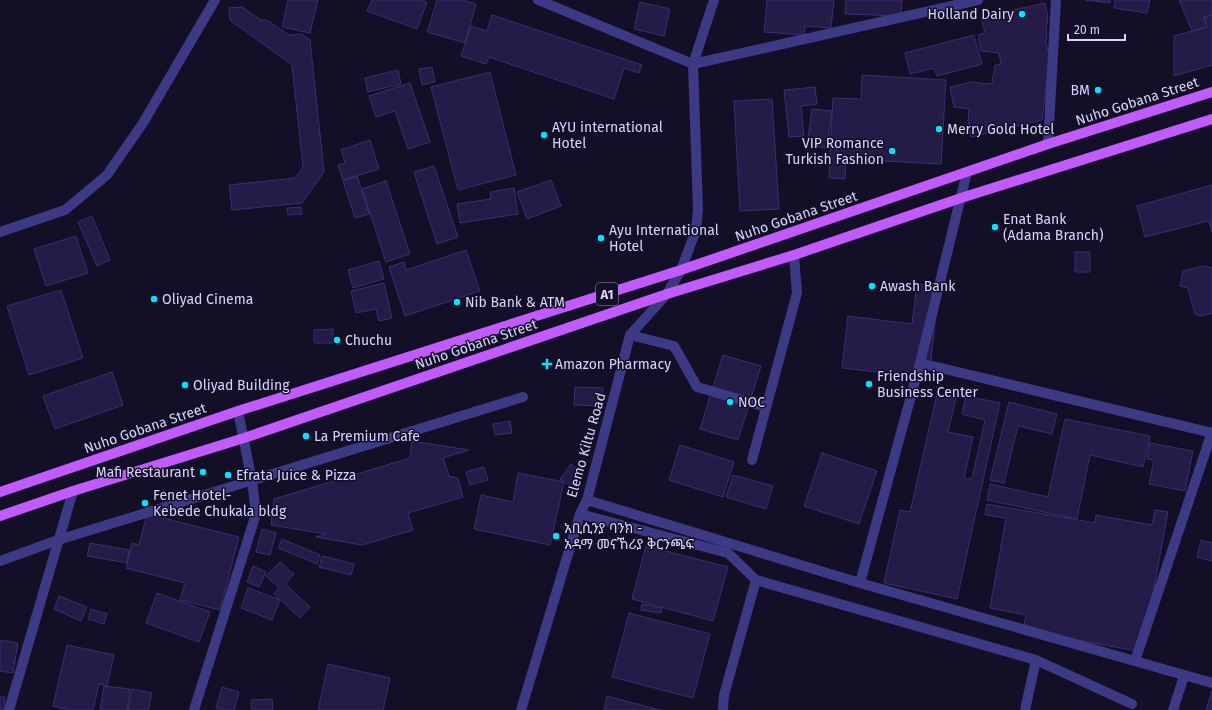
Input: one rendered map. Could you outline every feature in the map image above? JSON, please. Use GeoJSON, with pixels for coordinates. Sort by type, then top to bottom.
{"type":"FeatureCollection","features":[{"type":"Feature","properties":{"kind":"main road","name":"Nuho Gobana Street"},"geometry":{"type":"LineString","coordinates":[[0,492],[238,411],[681,270],[1048,144],[1212,92]]}},
{"type":"Feature","properties":{"kind":"main road","name":"Nuho Gobana Street"},"geometry":{"type":"LineString","coordinates":[[0,516],[73,491],[244,438],[667,294],[794,255],[961,198],[1212,119]]}},
{"type":"Feature","properties":{"kind":"street"},"geometry":{"type":"LineString","coordinates":[[0,232],[66,210],[107,175],[143,123],[215,0]]}},
{"type":"Feature","properties":{"kind":"street"},"geometry":{"type":"LineString","coordinates":[[538,0],[693,64],[978,0]]}},
{"type":"Feature","properties":{"kind":"street"},"geometry":{"type":"LineString","coordinates":[[693,64],[714,0]]}},
{"type":"Feature","properties":{"kind":"street"},"geometry":{"type":"LineString","coordinates":[[1048,144],[1056,0]]}},
{"type":"Feature","properties":{"kind":"street","name":"Elemo Kiltu Road"},"geometry":{"type":"LineString","coordinates":[[521,710],[580,514],[587,500],[630,335],[667,294],[681,270],[696,230],[698,210],[693,64]]}},
{"type":"Feature","properties":{"kind":"street"},"geometry":{"type":"LineString","coordinates":[[860,583],[920,363],[967,172]]}},
{"type":"Feature","properties":{"kind":"street"},"geometry":{"type":"LineString","coordinates":[[752,460],[797,293],[794,255]]}},
{"type":"Feature","properties":{"kind":"street"},"geometry":{"type":"LineString","coordinates":[[630,335],[674,346],[697,387],[766,407]]}},
{"type":"Feature","properties":{"kind":"street"},"geometry":{"type":"LineString","coordinates":[[920,363],[1212,433],[1135,662]]}},
{"type":"Feature","properties":{"kind":"street"},"geometry":{"type":"LineString","coordinates":[[0,561],[58,540],[524,397]]}},
{"type":"Feature","properties":{"kind":"street"},"geometry":{"type":"LineString","coordinates":[[194,710],[256,514],[252,481],[238,411]]}},
{"type":"Feature","properties":{"kind":"street"},"geometry":{"type":"LineString","coordinates":[[9,710],[73,491]]}},
{"type":"Feature","properties":{"kind":"street"},"geometry":{"type":"LineString","coordinates":[[587,500],[860,583],[1212,683]]}},
{"type":"Feature","properties":{"kind":"street"},"geometry":{"type":"LineString","coordinates":[[580,514],[728,553],[756,580],[1036,660],[1132,704]]}},
{"type":"Feature","properties":{"kind":"street"},"geometry":{"type":"LineString","coordinates":[[723,710],[724,695],[756,580]]}},
{"type":"Feature","properties":{"kind":"street"},"geometry":{"type":"LineString","coordinates":[[1025,710],[1036,660]]}},
{"type":"Feature","properties":{"kind":"street"},"geometry":{"type":"LineString","coordinates":[[1173,710],[1184,676]]}},
{"type":"Feature","properties":{"kind":"building"},"geometry":{"type":"Polygon","coordinates":[[[288,0],[318,0],[310,33],[282,27],[288,0]]]}},
{"type":"Feature","properties":{"kind":"building"},"geometry":{"type":"Polygon","coordinates":[[[372,0],[421,0],[427,2],[417,29],[367,11],[372,0]]]}},
{"type":"Feature","properties":{"kind":"building"},"geometry":{"type":"Polygon","coordinates":[[[437,0],[463,0],[476,4],[465,43],[427,32],[437,0]]]}},
{"type":"Feature","properties":{"kind":"building"},"geometry":{"type":"Polygon","coordinates":[[[767,0],[834,0],[831,28],[805,26],[804,35],[764,32],[767,0]]]}},
{"type":"Feature","properties":{"kind":"building"},"geometry":{"type":"Polygon","coordinates":[[[846,0],[902,0],[901,16],[845,14],[846,0]]]}},
{"type":"Feature","properties":{"kind":"building"},"geometry":{"type":"Polygon","coordinates":[[[1086,0],[1110,0],[1110,3],[1086,0]]]}},
{"type":"Feature","properties":{"kind":"building"},"geometry":{"type":"Polygon","coordinates":[[[1115,0],[1150,0],[1147,13],[1114,8],[1115,0]]]}},
{"type":"Feature","properties":{"kind":"building"},"geometry":{"type":"Polygon","coordinates":[[[1179,0],[1212,0],[1212,15],[1204,17],[1207,27],[1192,31],[1179,0]]]}},
{"type":"Feature","properties":{"kind":"building"},"geometry":{"type":"Polygon","coordinates":[[[640,2],[670,9],[664,36],[634,29],[640,2]]]}},
{"type":"Feature","properties":{"kind":"building"},"geometry":{"type":"Polygon","coordinates":[[[1045,3],[1048,17],[1046,42],[1050,60],[1042,120],[971,137],[968,121],[969,109],[954,107],[950,87],[972,82],[987,84],[992,83],[995,65],[1001,64],[999,53],[981,51],[978,35],[985,33],[981,17],[1045,3]]]}},
{"type":"Feature","properties":{"kind":"building"},"geometry":{"type":"Polygon","coordinates":[[[242,7],[261,20],[267,20],[289,35],[301,34],[310,40],[324,172],[302,203],[232,210],[229,185],[295,178],[303,167],[292,65],[230,20],[229,8],[242,7]]]}},
{"type":"Feature","properties":{"kind":"building"},"geometry":{"type":"Polygon","coordinates":[[[492,15],[642,65],[639,73],[624,68],[614,99],[489,57],[486,64],[461,56],[471,26],[487,31],[492,15]]]}},
{"type":"Feature","properties":{"kind":"building"},"geometry":{"type":"Polygon","coordinates":[[[1212,15],[1212,65],[1174,76],[1174,36],[1207,27],[1204,17],[1212,15]]]}},
{"type":"Feature","properties":{"kind":"building"},"geometry":{"type":"Polygon","coordinates":[[[974,35],[982,64],[937,76],[934,68],[910,74],[905,53],[974,35]]]}},
{"type":"Feature","properties":{"kind":"building"},"geometry":{"type":"Polygon","coordinates":[[[432,67],[435,82],[422,85],[419,69],[432,67]]]}},
{"type":"Feature","properties":{"kind":"building"},"geometry":{"type":"Polygon","coordinates":[[[398,70],[401,84],[368,92],[365,78],[398,70]]]}},
{"type":"Feature","properties":{"kind":"building"},"geometry":{"type":"Polygon","coordinates":[[[490,72],[516,175],[458,190],[431,87],[490,72]]]}},
{"type":"Feature","properties":{"kind":"building"},"geometry":{"type":"Polygon","coordinates":[[[862,75],[946,80],[941,164],[846,159],[845,179],[829,178],[833,98],[861,99],[862,75]]]}},
{"type":"Feature","properties":{"kind":"building"},"geometry":{"type":"Polygon","coordinates":[[[410,83],[430,142],[408,149],[395,111],[376,117],[369,96],[410,83]]]}},
{"type":"Feature","properties":{"kind":"building"},"geometry":{"type":"Polygon","coordinates":[[[815,87],[817,104],[801,106],[804,136],[789,137],[784,90],[815,87]]]}},
{"type":"Feature","properties":{"kind":"building"},"geometry":{"type":"Polygon","coordinates":[[[772,99],[779,209],[740,211],[734,101],[772,99]]]}},
{"type":"Feature","properties":{"kind":"building"},"geometry":{"type":"Polygon","coordinates":[[[812,109],[832,111],[827,148],[807,145],[812,109]]]}},
{"type":"Feature","properties":{"kind":"building"},"geometry":{"type":"Polygon","coordinates":[[[370,140],[379,169],[343,180],[338,165],[345,163],[341,150],[370,140]]]}},
{"type":"Feature","properties":{"kind":"building"},"geometry":{"type":"Polygon","coordinates":[[[434,166],[458,237],[437,244],[414,172],[434,166]]]}},
{"type":"Feature","properties":{"kind":"building"},"geometry":{"type":"Polygon","coordinates":[[[357,176],[369,214],[355,218],[343,181],[357,176]]]}},
{"type":"Feature","properties":{"kind":"building"},"geometry":{"type":"Polygon","coordinates":[[[551,180],[561,206],[527,219],[517,192],[551,180]]]}},
{"type":"Feature","properties":{"kind":"building"},"geometry":{"type":"Polygon","coordinates":[[[386,181],[410,254],[386,262],[362,189],[386,181]]]}},
{"type":"Feature","properties":{"kind":"building"},"geometry":{"type":"Polygon","coordinates":[[[1212,185],[1212,232],[1208,221],[1145,237],[1137,206],[1212,185]]]}},
{"type":"Feature","properties":{"kind":"building"},"geometry":{"type":"Polygon","coordinates":[[[514,188],[518,214],[460,223],[457,204],[491,199],[490,192],[514,188]]]}},
{"type":"Feature","properties":{"kind":"building"},"geometry":{"type":"Polygon","coordinates":[[[301,207],[302,214],[288,215],[287,208],[301,207]]]}},
{"type":"Feature","properties":{"kind":"building"},"geometry":{"type":"Polygon","coordinates":[[[92,216],[110,260],[97,266],[78,222],[92,216]]]}},
{"type":"Feature","properties":{"kind":"building"},"geometry":{"type":"Polygon","coordinates":[[[76,236],[88,273],[46,286],[34,249],[76,236]]]}},
{"type":"Feature","properties":{"kind":"building"},"geometry":{"type":"Polygon","coordinates":[[[466,250],[480,291],[405,316],[389,267],[404,262],[406,270],[466,250]]]}},
{"type":"Feature","properties":{"kind":"building"},"geometry":{"type":"Polygon","coordinates":[[[1075,252],[1090,252],[1090,272],[1075,272],[1075,252]]]}},
{"type":"Feature","properties":{"kind":"building"},"geometry":{"type":"Polygon","coordinates":[[[379,261],[384,279],[353,288],[348,270],[379,261]]]}},
{"type":"Feature","properties":{"kind":"building"},"geometry":{"type":"Polygon","coordinates":[[[1203,266],[1212,268],[1212,313],[1201,316],[1195,314],[1188,288],[1180,286],[1183,271],[1203,266]]]}},
{"type":"Feature","properties":{"kind":"building"},"geometry":{"type":"Polygon","coordinates":[[[384,283],[392,318],[379,321],[376,309],[356,313],[351,291],[384,283]]]}},
{"type":"Feature","properties":{"kind":"building"},"geometry":{"type":"Polygon","coordinates":[[[917,284],[939,287],[929,378],[842,368],[848,316],[912,324],[917,284]]]}},
{"type":"Feature","properties":{"kind":"building"},"geometry":{"type":"Polygon","coordinates":[[[61,290],[83,358],[29,375],[7,306],[61,290]]]}},
{"type":"Feature","properties":{"kind":"building"},"geometry":{"type":"Polygon","coordinates":[[[333,329],[333,343],[314,343],[314,330],[333,329]]]}},
{"type":"Feature","properties":{"kind":"building"},"geometry":{"type":"Polygon","coordinates":[[[723,355],[761,366],[738,440],[700,429],[723,355]]]}},
{"type":"Feature","properties":{"kind":"building"},"geometry":{"type":"Polygon","coordinates":[[[112,372],[123,405],[55,429],[43,396],[112,372]]]}},
{"type":"Feature","properties":{"kind":"building"},"geometry":{"type":"Polygon","coordinates":[[[575,387],[603,388],[602,406],[574,405],[575,387]]]}},
{"type":"Feature","properties":{"kind":"building"},"geometry":{"type":"Polygon","coordinates":[[[937,394],[956,398],[948,432],[973,437],[964,478],[972,479],[985,420],[962,414],[966,396],[1000,403],[957,599],[884,583],[900,510],[910,512],[937,394]]]}},
{"type":"Feature","properties":{"kind":"building"},"geometry":{"type":"Polygon","coordinates":[[[1009,402],[1057,414],[1052,434],[1018,426],[1004,483],[990,480],[1009,402]]]}},
{"type":"Feature","properties":{"kind":"building"},"geometry":{"type":"Polygon","coordinates":[[[1065,419],[1150,436],[1143,467],[1090,455],[1077,519],[987,500],[990,484],[1048,497],[1065,419]]]}},
{"type":"Feature","properties":{"kind":"building"},"geometry":{"type":"Polygon","coordinates":[[[510,421],[512,433],[495,435],[493,424],[510,421]]]}},
{"type":"Feature","properties":{"kind":"building"},"geometry":{"type":"Polygon","coordinates":[[[412,441],[469,450],[443,458],[449,476],[458,478],[463,497],[408,513],[413,530],[362,545],[316,537],[326,534],[271,525],[274,499],[410,458],[412,441]]]}},
{"type":"Feature","properties":{"kind":"building"},"geometry":{"type":"Polygon","coordinates":[[[1150,443],[1193,451],[1185,491],[1149,484],[1154,460],[1147,459],[1150,443]]]}},
{"type":"Feature","properties":{"kind":"building"},"geometry":{"type":"Polygon","coordinates":[[[680,445],[734,462],[723,497],[669,480],[680,445]]]}},
{"type":"Feature","properties":{"kind":"building"},"geometry":{"type":"Polygon","coordinates":[[[822,453],[877,471],[859,524],[804,506],[822,453]]]}},
{"type":"Feature","properties":{"kind":"building"},"geometry":{"type":"Polygon","coordinates":[[[571,464],[580,471],[570,486],[560,479],[571,464]]]}},
{"type":"Feature","properties":{"kind":"building"},"geometry":{"type":"Polygon","coordinates":[[[484,467],[488,480],[470,485],[466,472],[484,467]]]}},
{"type":"Feature","properties":{"kind":"building"},"geometry":{"type":"Polygon","coordinates":[[[518,473],[564,482],[550,545],[474,529],[481,495],[513,502],[518,473]]]}},
{"type":"Feature","properties":{"kind":"building"},"geometry":{"type":"Polygon","coordinates":[[[733,475],[773,486],[766,509],[726,497],[733,475]]]}},
{"type":"Feature","properties":{"kind":"building"},"geometry":{"type":"Polygon","coordinates":[[[987,504],[1095,523],[1096,515],[1152,525],[1155,510],[1168,512],[1142,652],[1023,630],[1026,615],[990,608],[1006,518],[985,515],[987,504]]]}},
{"type":"Feature","properties":{"kind":"building"},"geometry":{"type":"Polygon","coordinates":[[[147,514],[239,537],[220,610],[180,600],[185,583],[126,568],[132,543],[139,545],[147,514]]]}},
{"type":"Feature","properties":{"kind":"building"},"geometry":{"type":"Polygon","coordinates":[[[262,529],[276,533],[270,555],[256,552],[262,529]]]}},
{"type":"Feature","properties":{"kind":"building"},"geometry":{"type":"Polygon","coordinates":[[[282,539],[320,555],[317,564],[278,548],[282,539]]]}},
{"type":"Feature","properties":{"kind":"building"},"geometry":{"type":"Polygon","coordinates":[[[1201,540],[1212,543],[1212,561],[1197,557],[1201,540]]]}},
{"type":"Feature","properties":{"kind":"building"},"geometry":{"type":"Polygon","coordinates":[[[90,543],[129,550],[127,563],[87,556],[90,543]]]}},
{"type":"Feature","properties":{"kind":"building"},"geometry":{"type":"Polygon","coordinates":[[[646,546],[728,567],[713,621],[632,599],[646,546]]]}},
{"type":"Feature","properties":{"kind":"building"},"geometry":{"type":"Polygon","coordinates":[[[322,556],[354,564],[351,575],[319,567],[322,556]]]}},
{"type":"Feature","properties":{"kind":"building"},"geometry":{"type":"Polygon","coordinates":[[[280,562],[294,574],[285,584],[310,607],[300,618],[274,594],[279,588],[266,576],[280,562]]]}},
{"type":"Feature","properties":{"kind":"building"},"geometry":{"type":"Polygon","coordinates":[[[253,566],[266,572],[259,587],[247,582],[253,566]]]}},
{"type":"Feature","properties":{"kind":"building"},"geometry":{"type":"Polygon","coordinates":[[[248,588],[280,600],[272,620],[241,608],[248,588]]]}},
{"type":"Feature","properties":{"kind":"building"},"geometry":{"type":"Polygon","coordinates":[[[157,593],[210,612],[199,642],[146,623],[157,593]]]}},
{"type":"Feature","properties":{"kind":"building"},"geometry":{"type":"Polygon","coordinates":[[[59,596],[87,607],[81,621],[54,609],[59,596]]]}},
{"type":"Feature","properties":{"kind":"building"},"geometry":{"type":"Polygon","coordinates":[[[642,604],[662,608],[661,613],[641,610],[642,604]]]}},
{"type":"Feature","properties":{"kind":"building"},"geometry":{"type":"Polygon","coordinates":[[[91,609],[107,614],[104,624],[88,619],[91,609]]]}},
{"type":"Feature","properties":{"kind":"building"},"geometry":{"type":"Polygon","coordinates":[[[629,613],[710,634],[693,698],[612,677],[629,613]]]}},
{"type":"Feature","properties":{"kind":"building"},"geometry":{"type":"Polygon","coordinates":[[[0,640],[18,643],[13,673],[0,671],[0,640]]]}},
{"type":"Feature","properties":{"kind":"building"},"geometry":{"type":"Polygon","coordinates":[[[67,645],[114,655],[107,686],[99,684],[93,710],[70,710],[53,706],[67,645]]]}},
{"type":"Feature","properties":{"kind":"building"},"geometry":{"type":"Polygon","coordinates":[[[328,664],[390,678],[383,710],[318,710],[328,664]]]}},
{"type":"Feature","properties":{"kind":"building"},"geometry":{"type":"Polygon","coordinates":[[[104,686],[130,689],[127,710],[100,710],[104,686]]]}},
{"type":"Feature","properties":{"kind":"building"},"geometry":{"type":"Polygon","coordinates":[[[222,687],[239,692],[234,710],[216,708],[222,687]]]}},
{"type":"Feature","properties":{"kind":"building"},"geometry":{"type":"Polygon","coordinates":[[[132,689],[152,693],[148,710],[128,710],[132,689]]]}},
{"type":"Feature","properties":{"kind":"building"},"geometry":{"type":"Polygon","coordinates":[[[1212,691],[1212,710],[1206,710],[1212,691]]]}},
{"type":"Feature","properties":{"kind":"building"},"geometry":{"type":"Polygon","coordinates":[[[607,696],[660,710],[604,710],[607,696]]]}},
{"type":"Feature","properties":{"kind":"building"},"geometry":{"type":"Polygon","coordinates":[[[0,697],[5,697],[4,710],[0,710],[0,697]]]}},
{"type":"Feature","properties":{"kind":"building"},"geometry":{"type":"Polygon","coordinates":[[[272,699],[273,710],[252,710],[251,700],[272,699]]]}},
{"type":"Feature","properties":{"kind":"place","name":"Holland Dairy"},"geometry":{"type":"Point","coordinates":[1022,14]}},
{"type":"Feature","properties":{"kind":"place","name":"BM"},"geometry":{"type":"Point","coordinates":[1098,90]}},
{"type":"Feature","properties":{"kind":"place","name":"Merry Gold Hotel"},"geometry":{"type":"Point","coordinates":[939,129]}},
{"type":"Feature","properties":{"kind":"place","name":"AYU international Hotel"},"geometry":{"type":"Point","coordinates":[544,135]}},
{"type":"Feature","properties":{"kind":"place","name":"VIP Romance Turkish Fashion"},"geometry":{"type":"Point","coordinates":[892,151]}},
{"type":"Feature","properties":{"kind":"place","name":"Enat Bank (Adama Branch)"},"geometry":{"type":"Point","coordinates":[995,227]}},
{"type":"Feature","properties":{"kind":"place","name":"Ayu International Hotel"},"geometry":{"type":"Point","coordinates":[601,238]}},
{"type":"Feature","properties":{"kind":"place","name":"Awash Bank"},"geometry":{"type":"Point","coordinates":[872,286]}},
{"type":"Feature","properties":{"kind":"place","name":"Oliyad Cinema"},"geometry":{"type":"Point","coordinates":[154,299]}},
{"type":"Feature","properties":{"kind":"place","name":"Nib Bank & ATM"},"geometry":{"type":"Point","coordinates":[457,302]}},
{"type":"Feature","properties":{"kind":"place","name":"Chuchu"},"geometry":{"type":"Point","coordinates":[337,340]}},
{"type":"Feature","properties":{"kind":"place","name":"Amazon Pharmacy"},"geometry":{"type":"Point","coordinates":[547,364]}},
{"type":"Feature","properties":{"kind":"place","name":"Friendship Business Center"},"geometry":{"type":"Point","coordinates":[869,384]}},
{"type":"Feature","properties":{"kind":"place","name":"Oliyad Building"},"geometry":{"type":"Point","coordinates":[185,385]}},
{"type":"Feature","properties":{"kind":"place","name":"NOC"},"geometry":{"type":"Point","coordinates":[730,402]}},
{"type":"Feature","properties":{"kind":"place","name":"La Premium Cafe"},"geometry":{"type":"Point","coordinates":[306,436]}},
{"type":"Feature","properties":{"kind":"place","name":"Mafi Restaurant"},"geometry":{"type":"Point","coordinates":[203,472]}},
{"type":"Feature","properties":{"kind":"place","name":"Efrata Juice & Pizza"},"geometry":{"type":"Point","coordinates":[228,475]}},
{"type":"Feature","properties":{"kind":"place","name":"Fenet Hotel- Kebede Chukala bldg"},"geometry":{"type":"Point","coordinates":[145,503]}},
{"type":"Feature","properties":{"kind":"place","name":"አቢሲንያ ባንክ - አዳማ መናኸሪያ ቅርንጫፍ"},"geometry":{"type":"Point","coordinates":[556,536]}}]}
